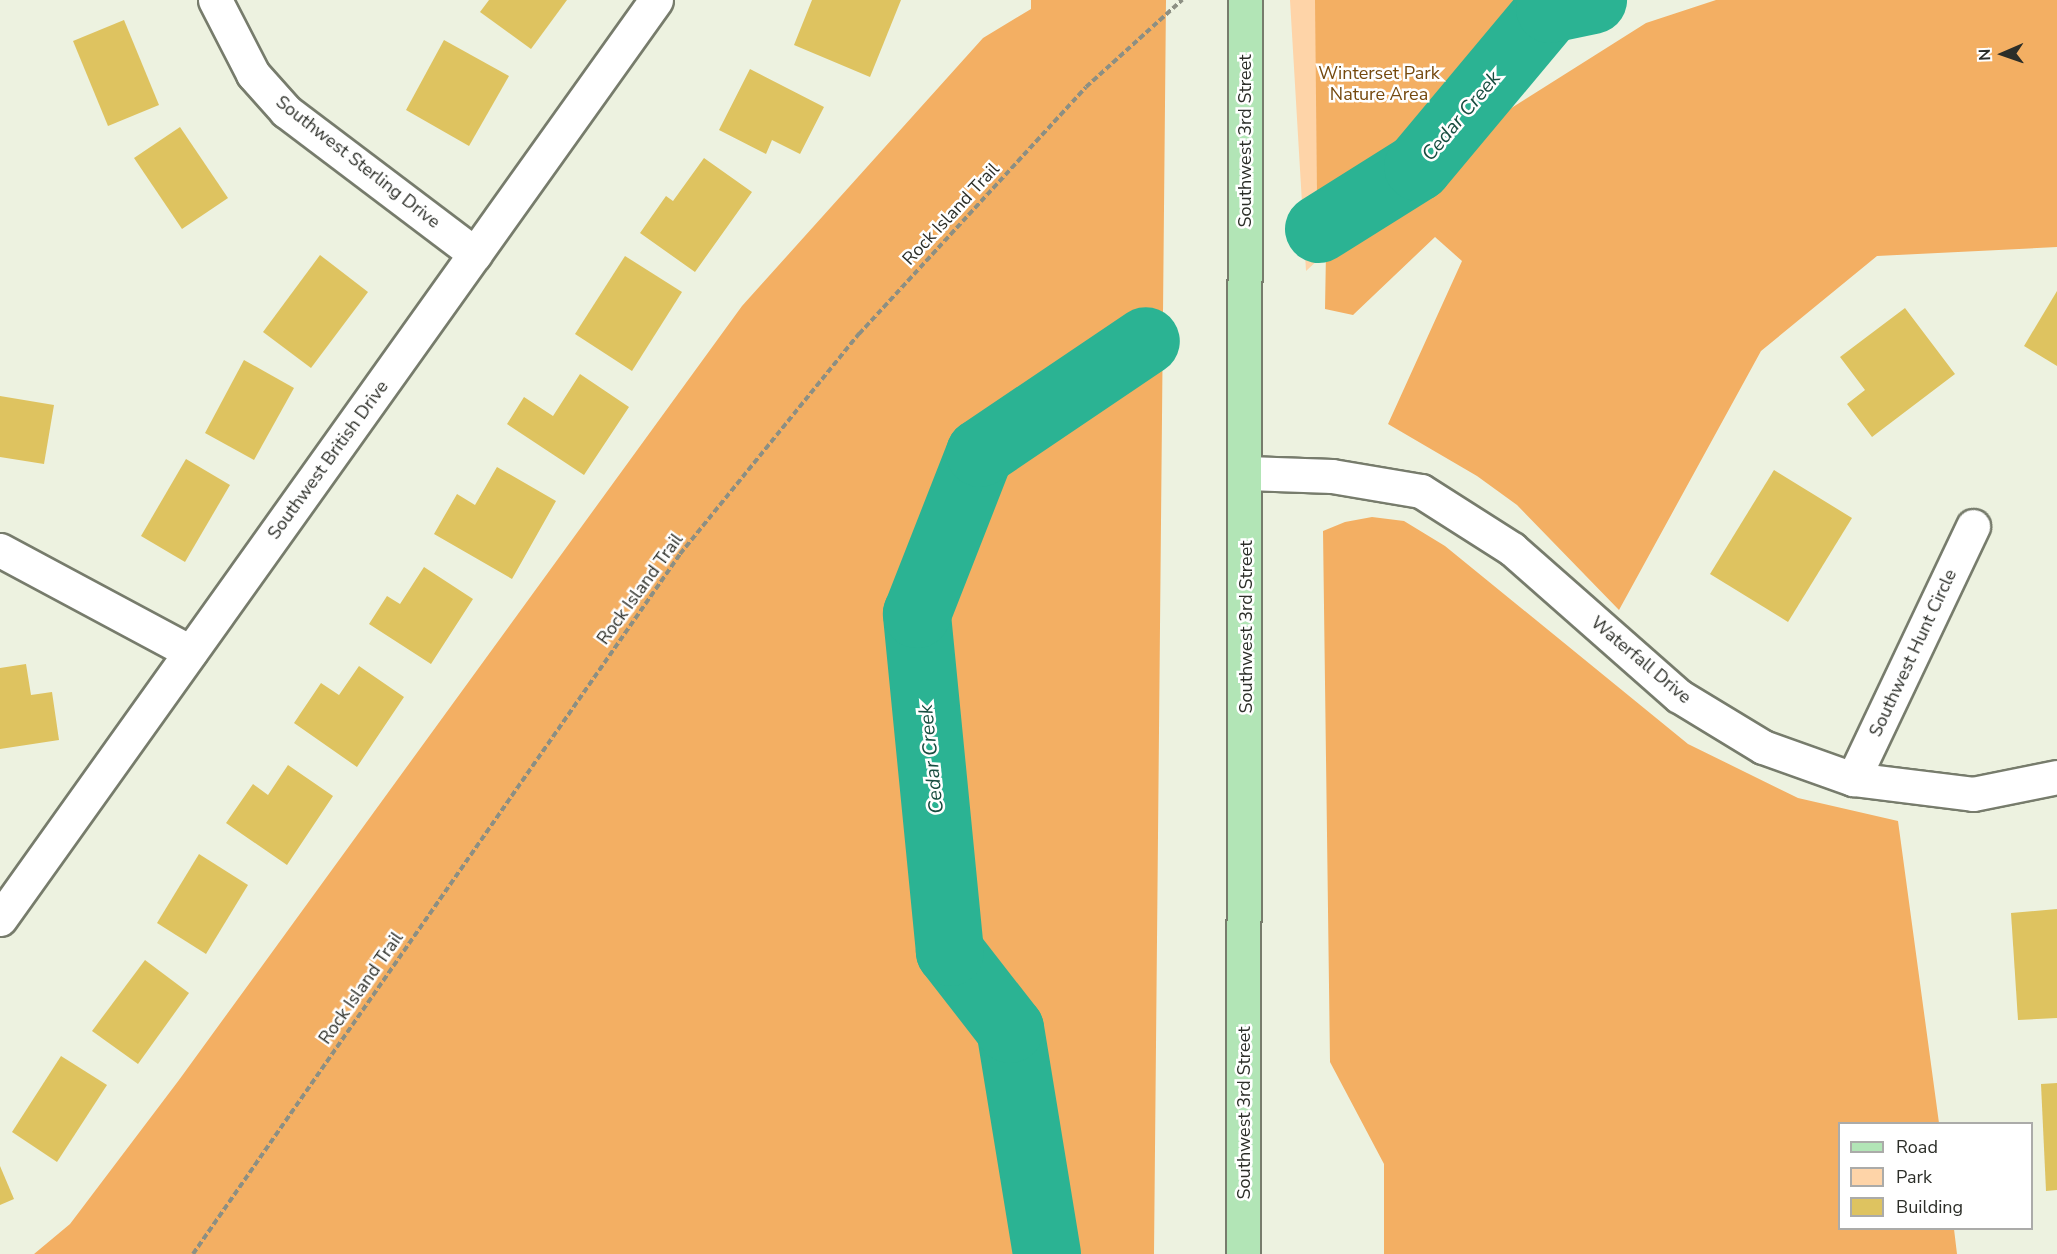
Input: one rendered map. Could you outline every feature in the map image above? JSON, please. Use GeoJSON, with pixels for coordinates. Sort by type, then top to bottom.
{"type":"FeatureCollection","features":[{"type":"Feature","properties":{"kind":"main road","name":"Southwest 3rd Street"},"geometry":{"type":"LineString","coordinates":[[1243,1254],[1247,473],[1245,0]]}},
{"type":"Feature","properties":{"kind":"street","name":"Southwest Sterling Drive"},"geometry":{"type":"LineString","coordinates":[[215,0],[253,74],[286,111],[475,254]]}},
{"type":"Feature","properties":{"kind":"street","name":"Southwest British Drive"},"geometry":{"type":"LineString","coordinates":[[0,919],[656,0]]}},
{"type":"Feature","properties":{"kind":"street","name":"Waterfall Drive"},"geometry":{"type":"LineString","coordinates":[[1247,473],[1332,476],[1421,491],[1512,549],[1679,696],[1763,747],[1853,779],[1973,794],[2057,777]]}},
{"type":"Feature","properties":{"kind":"street","name":"Southwest Hunt Circle"},"geometry":{"type":"LineString","coordinates":[[1853,779],[1973,526]]}},
{"type":"Feature","properties":{"kind":"street"},"geometry":{"type":"LineString","coordinates":[[0,550],[190,652]]}},
{"type":"Feature","properties":{"kind":"path","name":"Rock Island Trail"},"geometry":{"type":"LineString","coordinates":[[192,1254],[680,554],[859,334],[1086,87],[1182,0]]}},
{"type":"Feature","properties":{"kind":"green space"},"geometry":{"type":"Polygon","coordinates":[[[1031,0],[1166,0],[1154,1254],[34,1254],[70,1224],[179,1080],[742,306],[983,38],[1031,9],[1031,0]]]}},
{"type":"Feature","properties":{"kind":"green space","name":"Winterset Park Nature Area"},"geometry":{"type":"Polygon","coordinates":[[[1290,0],[1593,0],[1550,9],[1418,167],[1306,271],[1290,0]]]}},
{"type":"Feature","properties":{"kind":"green space","name":"Winterset Park Nature Area"},"geometry":{"type":"Polygon","coordinates":[[[1315,0],[1538,0],[1418,132],[1317,194],[1315,0]]]}},
{"type":"Feature","properties":{"kind":"green space"},"geometry":{"type":"Polygon","coordinates":[[[1716,0],[2057,0],[2057,247],[1877,256],[1761,351],[1619,610],[1517,505],[1477,476],[1388,424],[1462,261],[1435,237],[1353,315],[1325,309],[1326,252],[1418,167],[1646,23],[1716,0]]]}},
{"type":"Feature","properties":{"kind":"green space"},"geometry":{"type":"Polygon","coordinates":[[[1372,517],[1404,521],[1445,546],[1688,744],[1798,798],[1898,821],[1939,1122],[1838,1122],[1838,1230],[1954,1230],[1957,1254],[1384,1254],[1384,1164],[1330,1062],[1323,531],[1345,522],[1372,517]]]}},
{"type":"Feature","properties":{"kind":"building"},"geometry":{"type":"Polygon","coordinates":[[[489,0],[567,0],[531,49],[480,12],[489,0]]]}},
{"type":"Feature","properties":{"kind":"building"},"geometry":{"type":"Polygon","coordinates":[[[812,0],[901,0],[870,77],[794,45],[812,0]]]}},
{"type":"Feature","properties":{"kind":"building"},"geometry":{"type":"Polygon","coordinates":[[[124,20],[159,105],[108,126],[73,41],[124,20]]]}},
{"type":"Feature","properties":{"kind":"building"},"geometry":{"type":"Polygon","coordinates":[[[444,40],[509,76],[469,146],[406,110],[444,40]]]}},
{"type":"Feature","properties":{"kind":"building"},"geometry":{"type":"Polygon","coordinates":[[[750,69],[824,107],[800,154],[772,140],[766,154],[719,130],[750,69]]]}},
{"type":"Feature","properties":{"kind":"building"},"geometry":{"type":"Polygon","coordinates":[[[180,127],[228,198],[182,229],[134,158],[180,127]]]}},
{"type":"Feature","properties":{"kind":"building"},"geometry":{"type":"Polygon","coordinates":[[[704,158],[752,192],[695,272],[640,233],[666,196],[673,201],[704,158]]]}},
{"type":"Feature","properties":{"kind":"building"},"geometry":{"type":"Polygon","coordinates":[[[320,255],[368,292],[311,368],[263,332],[320,255]]]}},
{"type":"Feature","properties":{"kind":"building"},"geometry":{"type":"Polygon","coordinates":[[[625,256],[682,292],[632,371],[575,334],[625,256]]]}},
{"type":"Feature","properties":{"kind":"building"},"geometry":{"type":"Polygon","coordinates":[[[2057,291],[2057,366],[2024,346],[2057,291]]]}},
{"type":"Feature","properties":{"kind":"building"},"geometry":{"type":"Polygon","coordinates":[[[1905,308],[1955,374],[1872,437],[1847,404],[1865,390],[1840,357],[1905,308]]]}},
{"type":"Feature","properties":{"kind":"building"},"geometry":{"type":"Polygon","coordinates":[[[244,360],[294,388],[254,460],[205,433],[244,360]]]}},
{"type":"Feature","properties":{"kind":"building"},"geometry":{"type":"Polygon","coordinates":[[[580,374],[629,407],[584,475],[507,424],[524,397],[553,416],[580,374]]]}},
{"type":"Feature","properties":{"kind":"building"},"geometry":{"type":"Polygon","coordinates":[[[0,396],[54,405],[44,464],[0,457],[0,396]]]}},
{"type":"Feature","properties":{"kind":"building"},"geometry":{"type":"Polygon","coordinates":[[[186,459],[230,485],[185,562],[141,536],[186,459]]]}},
{"type":"Feature","properties":{"kind":"building"},"geometry":{"type":"Polygon","coordinates":[[[497,467],[556,501],[512,579],[434,534],[457,494],[475,505],[497,467]]]}},
{"type":"Feature","properties":{"kind":"building"},"geometry":{"type":"Polygon","coordinates":[[[1774,470],[1852,518],[1788,622],[1710,574],[1774,470]]]}},
{"type":"Feature","properties":{"kind":"building"},"geometry":{"type":"Polygon","coordinates":[[[424,567],[473,599],[431,664],[369,624],[387,596],[400,604],[424,567]]]}},
{"type":"Feature","properties":{"kind":"building"},"geometry":{"type":"Polygon","coordinates":[[[26,664],[31,695],[52,692],[59,740],[0,749],[0,668],[26,664]]]}},
{"type":"Feature","properties":{"kind":"building"},"geometry":{"type":"Polygon","coordinates":[[[359,666],[404,697],[357,767],[294,723],[321,683],[339,695],[359,666]]]}},
{"type":"Feature","properties":{"kind":"building"},"geometry":{"type":"Polygon","coordinates":[[[288,765],[333,796],[287,865],[226,823],[253,784],[268,795],[288,765]]]}},
{"type":"Feature","properties":{"kind":"building"},"geometry":{"type":"Polygon","coordinates":[[[199,854],[248,885],[206,954],[157,923],[199,854]]]}},
{"type":"Feature","properties":{"kind":"building"},"geometry":{"type":"Polygon","coordinates":[[[2057,909],[2057,1018],[2018,1020],[2011,913],[2057,909]]]}},
{"type":"Feature","properties":{"kind":"building"},"geometry":{"type":"Polygon","coordinates":[[[145,960],[189,993],[138,1064],[92,1031],[145,960]]]}},
{"type":"Feature","properties":{"kind":"building"},"geometry":{"type":"Polygon","coordinates":[[[61,1056],[107,1085],[57,1162],[12,1132],[61,1056]]]}},
{"type":"Feature","properties":{"kind":"building"},"geometry":{"type":"Polygon","coordinates":[[[2057,1083],[2057,1190],[2046,1191],[2041,1084],[2057,1083]]]}},
{"type":"Feature","properties":{"kind":"building"},"geometry":{"type":"Polygon","coordinates":[[[0,1166],[14,1199],[0,1205],[0,1166]]]}},
{"type":"Feature","properties":{"kind":"waterway","name":"Cedar Creek"},"geometry":{"type":"LineString","coordinates":[[1319,229],[1418,167],[1550,9],[1593,0]]}},
{"type":"Feature","properties":{"kind":"waterway","name":"Cedar Creek"},"geometry":{"type":"LineString","coordinates":[[1047,1254],[1010,1029],[950,952],[917,614],[980,453],[1146,341]]}}]}
